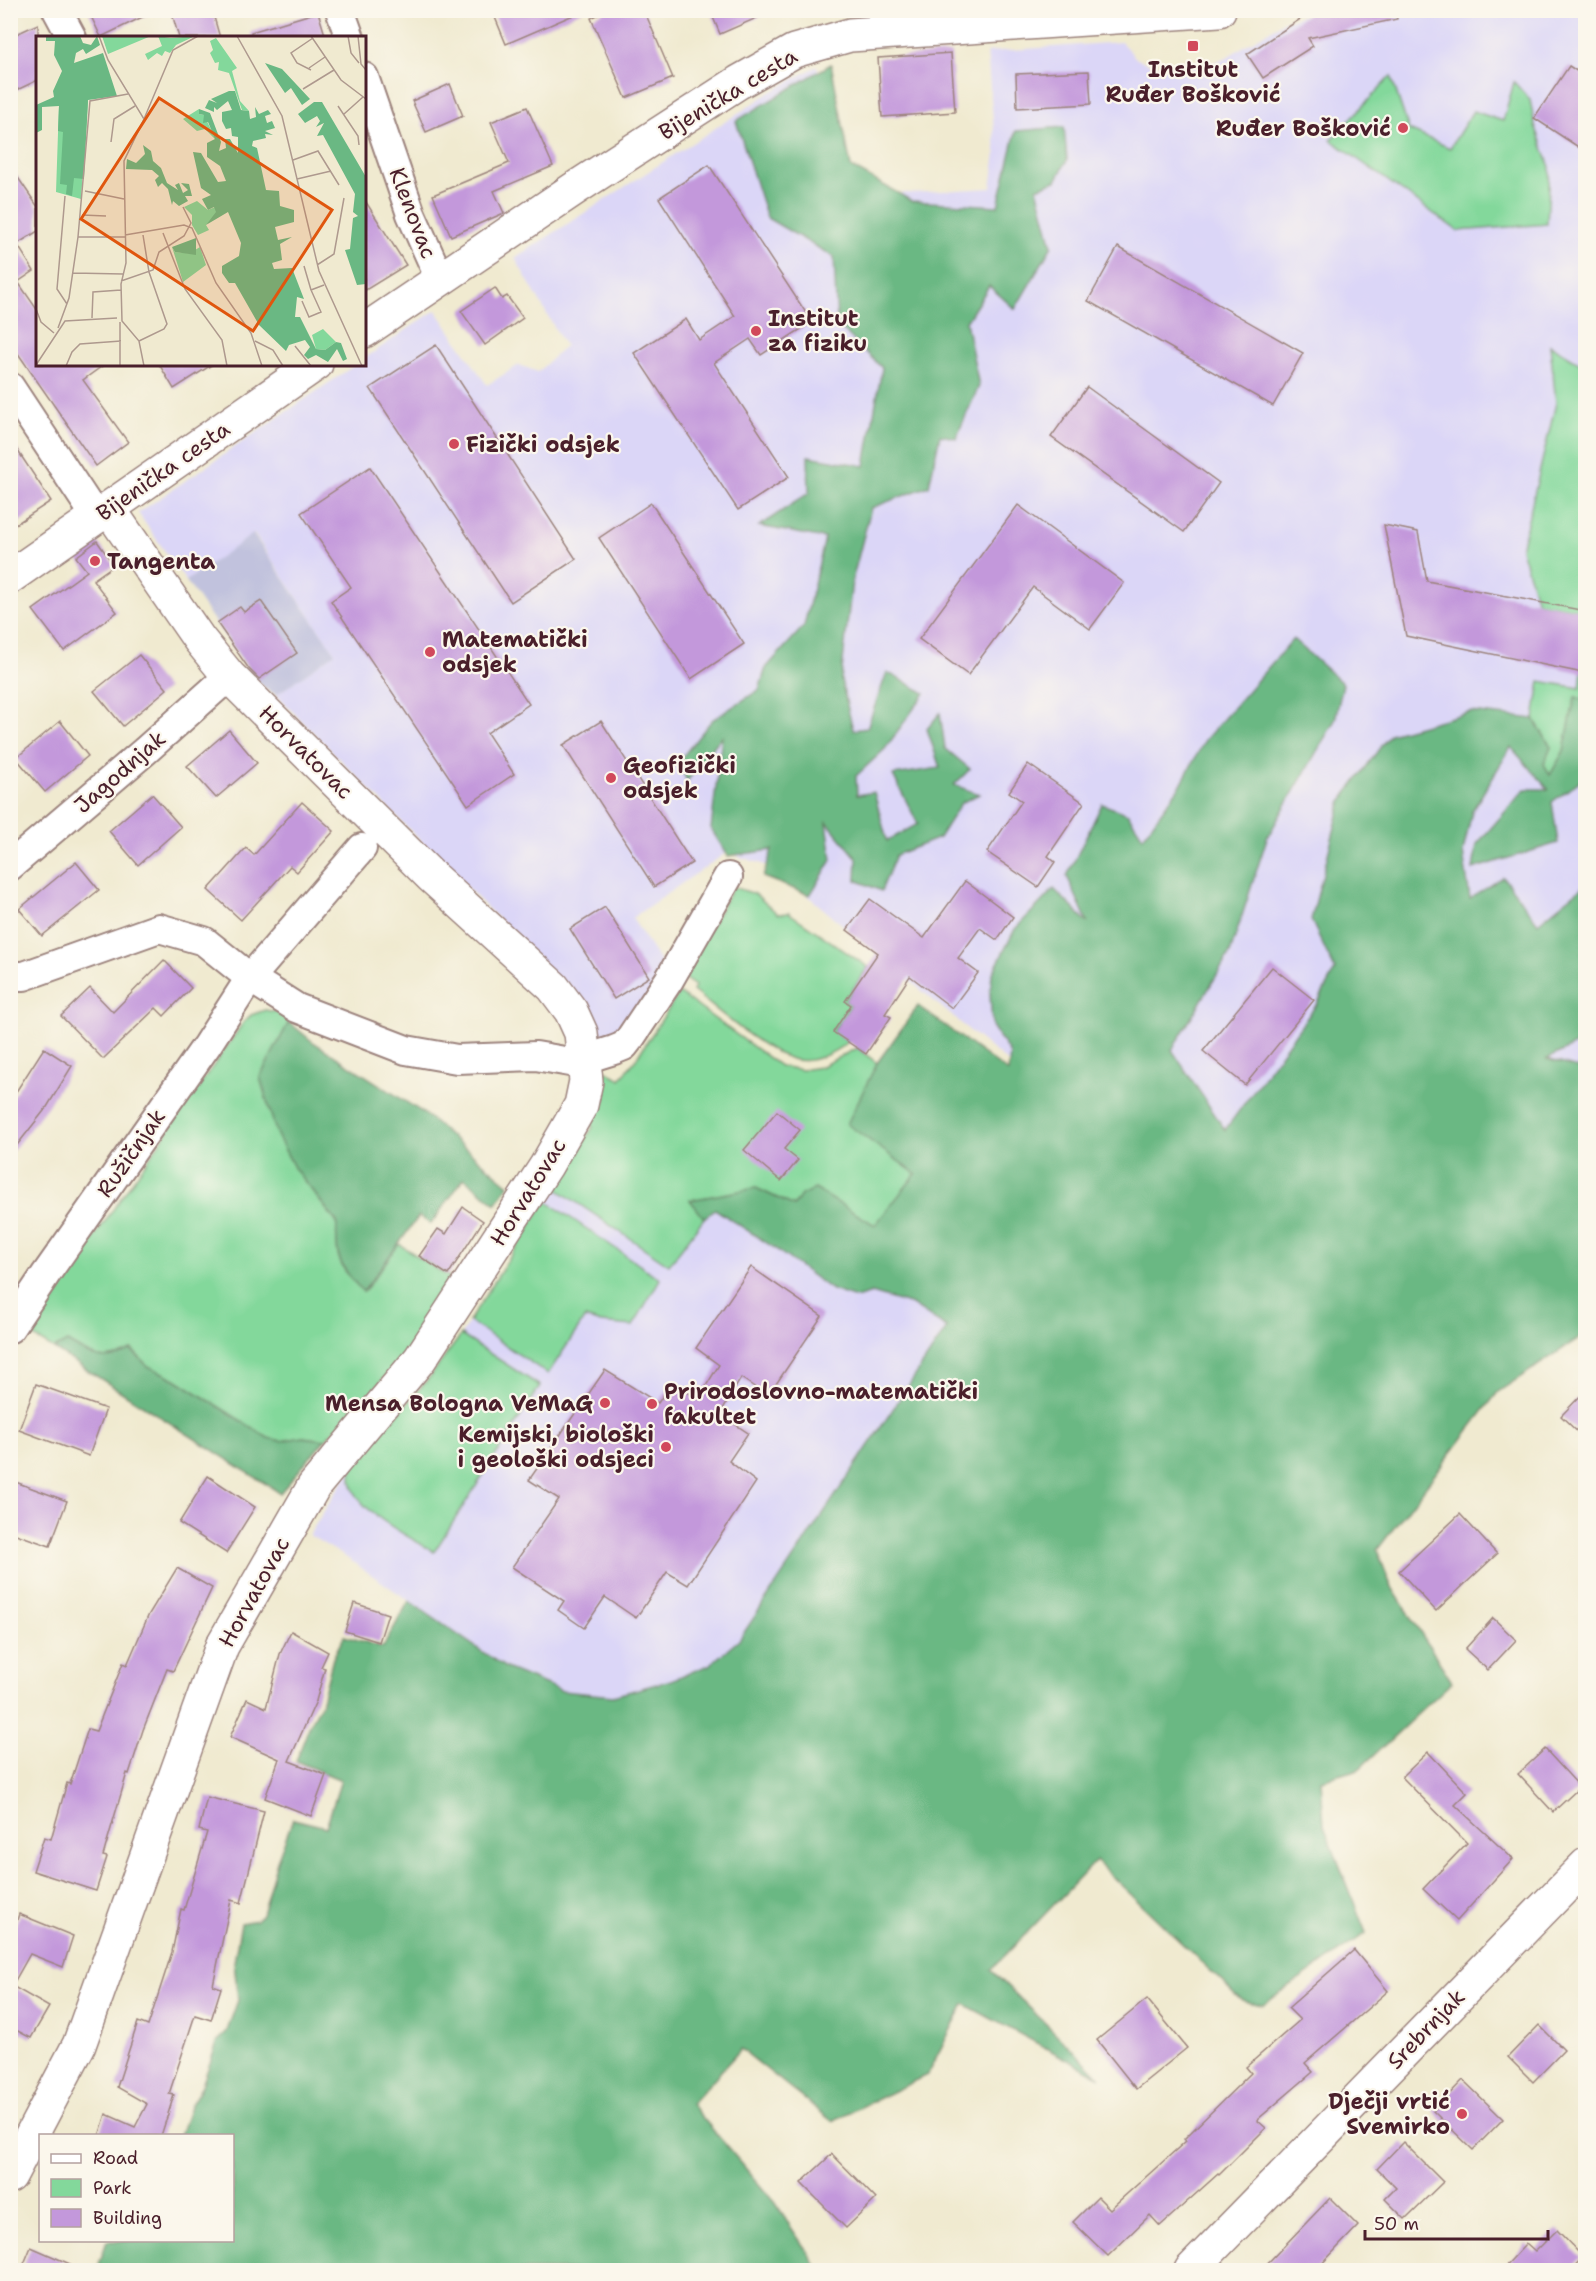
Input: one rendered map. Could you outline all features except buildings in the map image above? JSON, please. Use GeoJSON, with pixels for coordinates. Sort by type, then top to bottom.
{"type":"FeatureCollection","features":[{"type":"Feature","properties":{"kind":"street"},"geometry":{"type":"LineString","coordinates":[[57,10],[71,36]]}},
{"type":"Feature","properties":{"kind":"street"},"geometry":{"type":"LineString","coordinates":[[340,10],[349,36]]}},
{"type":"Feature","properties":{"kind":"street","name":"Bijenička cesta"},"geometry":{"type":"LineString","coordinates":[[366,330],[710,101],[794,51],[850,36],[1219,10]]}},
{"type":"Feature","properties":{"kind":"street","name":"Klenovac"},"geometry":{"type":"LineString","coordinates":[[366,84],[411,214],[440,279]]}},
{"type":"Feature","properties":{"kind":"street","name":"Bijenička cesta"},"geometry":{"type":"LineString","coordinates":[[10,577],[313,366]]}},
{"type":"Feature","properties":{"kind":"street"},"geometry":{"type":"LineString","coordinates":[[10,387],[102,513]]}},
{"type":"Feature","properties":{"kind":"street","name":"Horvatovac"},"geometry":{"type":"LineString","coordinates":[[10,2176],[79,2045],[222,1646],[314,1486],[420,1359],[546,1166],[581,1105],[586,1081],[581,1033],[563,998],[432,877],[229,676],[102,513]]}},
{"type":"Feature","properties":{"kind":"street","name":"Jagodnjak"},"geometry":{"type":"LineString","coordinates":[[10,866],[145,752],[229,676]]}},
{"type":"Feature","properties":{"kind":"street","name":"Ružičnjak"},"geometry":{"type":"LineString","coordinates":[[10,1328],[207,1045],[250,978],[362,848]]}},
{"type":"Feature","properties":{"kind":"street"},"geometry":{"type":"LineString","coordinates":[[10,976],[24,976],[159,928],[204,942],[250,978],[297,1008],[406,1050],[458,1059],[536,1056],[570,1062],[624,1046],[632,1037],[669,980],[728,877]]}},
{"type":"Feature","properties":{"kind":"street","name":"Srebrnjak"},"geometry":{"type":"LineString","coordinates":[[1191,2271],[1586,1865]]}},
{"type":"Feature","properties":{"kind":"shaded area","name":"Institut Ruđer Bošković"},"geometry":{"type":"Polygon","coordinates":[[[1317,11],[1585,11],[1585,1251],[1041,1090],[778,871],[726,853],[632,918],[665,969],[628,1030],[598,1040],[546,967],[276,695],[335,653],[254,534],[186,581],[138,513],[354,366],[366,366],[366,357],[436,310],[487,385],[519,365],[538,372],[565,346],[515,258],[771,92],[817,66],[855,192],[910,193],[991,188],[996,153],[987,52],[1121,42],[1137,59],[1157,67],[1209,65],[1227,57],[1283,22],[1317,11]]]}},
{"type":"Feature","properties":{"kind":"shaded area"},"geometry":{"type":"Polygon","coordinates":[[[253,534],[335,653],[276,695],[258,683],[186,581],[253,534]]]}},
{"type":"Feature","properties":{"kind":"shaded area","name":"Prirodoslovno-matematički fakultet"},"geometry":{"type":"Polygon","coordinates":[[[593,1127],[705,1218],[715,1209],[856,1298],[872,1292],[912,1305],[947,1328],[739,1640],[709,1665],[671,1680],[613,1696],[562,1691],[513,1672],[344,1556],[309,1535],[355,1462],[429,1378],[461,1335],[593,1127]]]}},
{"type":"Feature","properties":{"kind":"green space"},"geometry":{"type":"Polygon","coordinates":[[[831,64],[851,167],[912,201],[998,206],[1016,131],[1064,127],[1067,160],[1056,181],[1037,188],[1052,246],[1015,309],[989,286],[966,322],[979,386],[956,438],[940,435],[929,486],[871,508],[852,581],[841,680],[853,730],[867,728],[887,672],[925,693],[885,749],[856,776],[857,795],[874,792],[887,841],[918,824],[893,775],[940,768],[927,729],[940,713],[945,748],[970,769],[954,785],[979,794],[961,803],[939,838],[896,855],[881,891],[856,880],[857,858],[827,822],[832,860],[810,895],[763,877],[772,850],[728,856],[711,829],[722,736],[687,781],[678,762],[712,720],[759,690],[766,668],[804,626],[825,538],[759,526],[809,493],[808,456],[865,466],[882,368],[837,324],[834,257],[767,218],[736,121],[831,64]]]}},
{"type":"Feature","properties":{"kind":"green space"},"geometry":{"type":"Polygon","coordinates":[[[1391,76],[1409,130],[1450,148],[1473,111],[1503,121],[1514,82],[1530,100],[1535,125],[1550,167],[1547,224],[1458,231],[1331,140],[1391,76]]]}},
{"type":"Feature","properties":{"kind":"green space"},"geometry":{"type":"Polygon","coordinates":[[[1550,345],[1585,366],[1585,611],[1537,602],[1521,549],[1556,403],[1550,345]]]}},
{"type":"Feature","properties":{"kind":"green space"},"geometry":{"type":"Polygon","coordinates":[[[1293,639],[1343,684],[1335,720],[1267,838],[1230,953],[1172,1050],[1225,1130],[1317,1004],[1335,970],[1311,920],[1342,800],[1390,734],[1470,712],[1534,719],[1551,747],[1544,764],[1550,775],[1564,751],[1575,697],[1585,700],[1585,774],[1581,780],[1552,802],[1558,843],[1473,869],[1477,844],[1525,789],[1548,789],[1511,747],[1472,811],[1463,852],[1470,899],[1503,877],[1538,923],[1585,885],[1585,1040],[1547,1059],[1577,1068],[1585,1061],[1585,1334],[1498,1392],[1377,1550],[1391,1586],[1452,1682],[1359,1769],[1321,1780],[1324,1826],[1366,1933],[1263,2005],[1242,2001],[1096,1861],[991,1970],[1100,2077],[964,2004],[927,2075],[832,2121],[741,2049],[691,2104],[774,2202],[817,2266],[814,2270],[97,2270],[107,2242],[234,2242],[234,2134],[180,2134],[191,2104],[201,2088],[217,2043],[227,2031],[238,2000],[234,1962],[241,1923],[256,1920],[262,1914],[277,1861],[293,1819],[326,1827],[341,1780],[296,1761],[310,1724],[321,1704],[333,1658],[344,1636],[383,1647],[409,1601],[506,1668],[562,1691],[613,1696],[671,1680],[709,1665],[739,1640],[947,1328],[912,1305],[872,1293],[856,1298],[832,1290],[715,1209],[704,1218],[690,1200],[756,1188],[794,1206],[801,1195],[815,1189],[875,1225],[916,1174],[847,1124],[877,1063],[918,1006],[1008,1072],[1010,1054],[992,1026],[990,993],[992,975],[1015,929],[1054,889],[1088,923],[1067,876],[1102,804],[1128,814],[1143,837],[1180,786],[1205,740],[1293,639]]]}},
{"type":"Feature","properties":{"kind":"green space"},"geometry":{"type":"Polygon","coordinates":[[[1585,643],[1585,700],[1575,697],[1564,751],[1550,776],[1544,764],[1551,747],[1534,719],[1540,681],[1580,688],[1585,643]]]}},
{"type":"Feature","properties":{"kind":"green space"},"geometry":{"type":"Polygon","coordinates":[[[733,887],[755,894],[778,914],[789,913],[868,967],[845,1001],[851,1005],[833,1031],[848,1042],[829,1054],[814,1059],[799,1060],[781,1055],[728,1019],[693,991],[695,986],[681,976],[733,887]]]}},
{"type":"Feature","properties":{"kind":"green space"},"geometry":{"type":"Polygon","coordinates":[[[679,993],[780,1066],[801,1070],[820,1067],[857,1048],[877,1063],[848,1124],[916,1174],[875,1226],[815,1189],[794,1206],[756,1188],[691,1200],[704,1218],[669,1265],[554,1187],[593,1127],[590,1121],[602,1092],[602,1079],[607,1071],[620,1079],[634,1062],[679,993]]]}},
{"type":"Feature","properties":{"kind":"green space"},"geometry":{"type":"Polygon","coordinates":[[[265,1010],[283,1013],[289,1017],[289,1022],[260,1077],[277,1135],[295,1169],[337,1223],[338,1253],[344,1269],[364,1292],[399,1244],[455,1281],[396,1366],[325,1440],[303,1437],[281,1441],[268,1438],[175,1379],[148,1366],[132,1350],[114,1357],[98,1357],[67,1342],[54,1349],[27,1333],[243,1023],[251,1015],[265,1010]]]}},
{"type":"Feature","properties":{"kind":"green space"},"geometry":{"type":"Polygon","coordinates":[[[289,1022],[313,1042],[422,1112],[509,1185],[496,1204],[464,1178],[431,1224],[419,1216],[363,1292],[340,1261],[337,1222],[295,1169],[277,1135],[260,1077],[289,1022]]]}},
{"type":"Feature","properties":{"kind":"green space"},"geometry":{"type":"Polygon","coordinates":[[[546,1201],[660,1279],[633,1326],[601,1323],[585,1318],[548,1374],[469,1321],[546,1201]]]}},
{"type":"Feature","properties":{"kind":"green space"},"geometry":{"type":"Polygon","coordinates":[[[461,1335],[540,1386],[434,1552],[376,1516],[363,1504],[354,1491],[351,1477],[355,1462],[429,1378],[461,1335]]]}},
{"type":"Feature","properties":{"kind":"green space"},"geometry":{"type":"Polygon","coordinates":[[[67,1342],[91,1355],[105,1358],[122,1355],[131,1350],[148,1366],[175,1379],[268,1438],[281,1441],[303,1437],[325,1440],[280,1493],[54,1349],[67,1342]]]}},
{"type":"Feature","properties":{"kind":"place","name":"Institut Ruđer Bošković"},"geometry":{"type":"Point","coordinates":[1193,46]}},
{"type":"Feature","properties":{"kind":"place","name":"Ruđer Bošković"},"geometry":{"type":"Point","coordinates":[1403,128]}},
{"type":"Feature","properties":{"kind":"place","name":"Institut za fiziku"},"geometry":{"type":"Point","coordinates":[756,331]}},
{"type":"Feature","properties":{"kind":"place","name":"Fizički odsjek"},"geometry":{"type":"Point","coordinates":[454,444]}},
{"type":"Feature","properties":{"kind":"place","name":"Tangenta"},"geometry":{"type":"Point","coordinates":[95,561]}},
{"type":"Feature","properties":{"kind":"place","name":"Matematički odsjek"},"geometry":{"type":"Point","coordinates":[430,652]}},
{"type":"Feature","properties":{"kind":"place","name":"Geofizički odsjek"},"geometry":{"type":"Point","coordinates":[611,778]}},
{"type":"Feature","properties":{"kind":"place","name":"Mensa Bologna VeMaG"},"geometry":{"type":"Point","coordinates":[605,1403]}},
{"type":"Feature","properties":{"kind":"place","name":"Prirodoslovno-matematički fakultet"},"geometry":{"type":"Point","coordinates":[652,1404]}},
{"type":"Feature","properties":{"kind":"place","name":"Kemijski, biološki i geološki odsjeci"},"geometry":{"type":"Point","coordinates":[666,1447]}},
{"type":"Feature","properties":{"kind":"place","name":"Dječji vrtić Svemirko"},"geometry":{"type":"Point","coordinates":[1462,2114]}}]}
